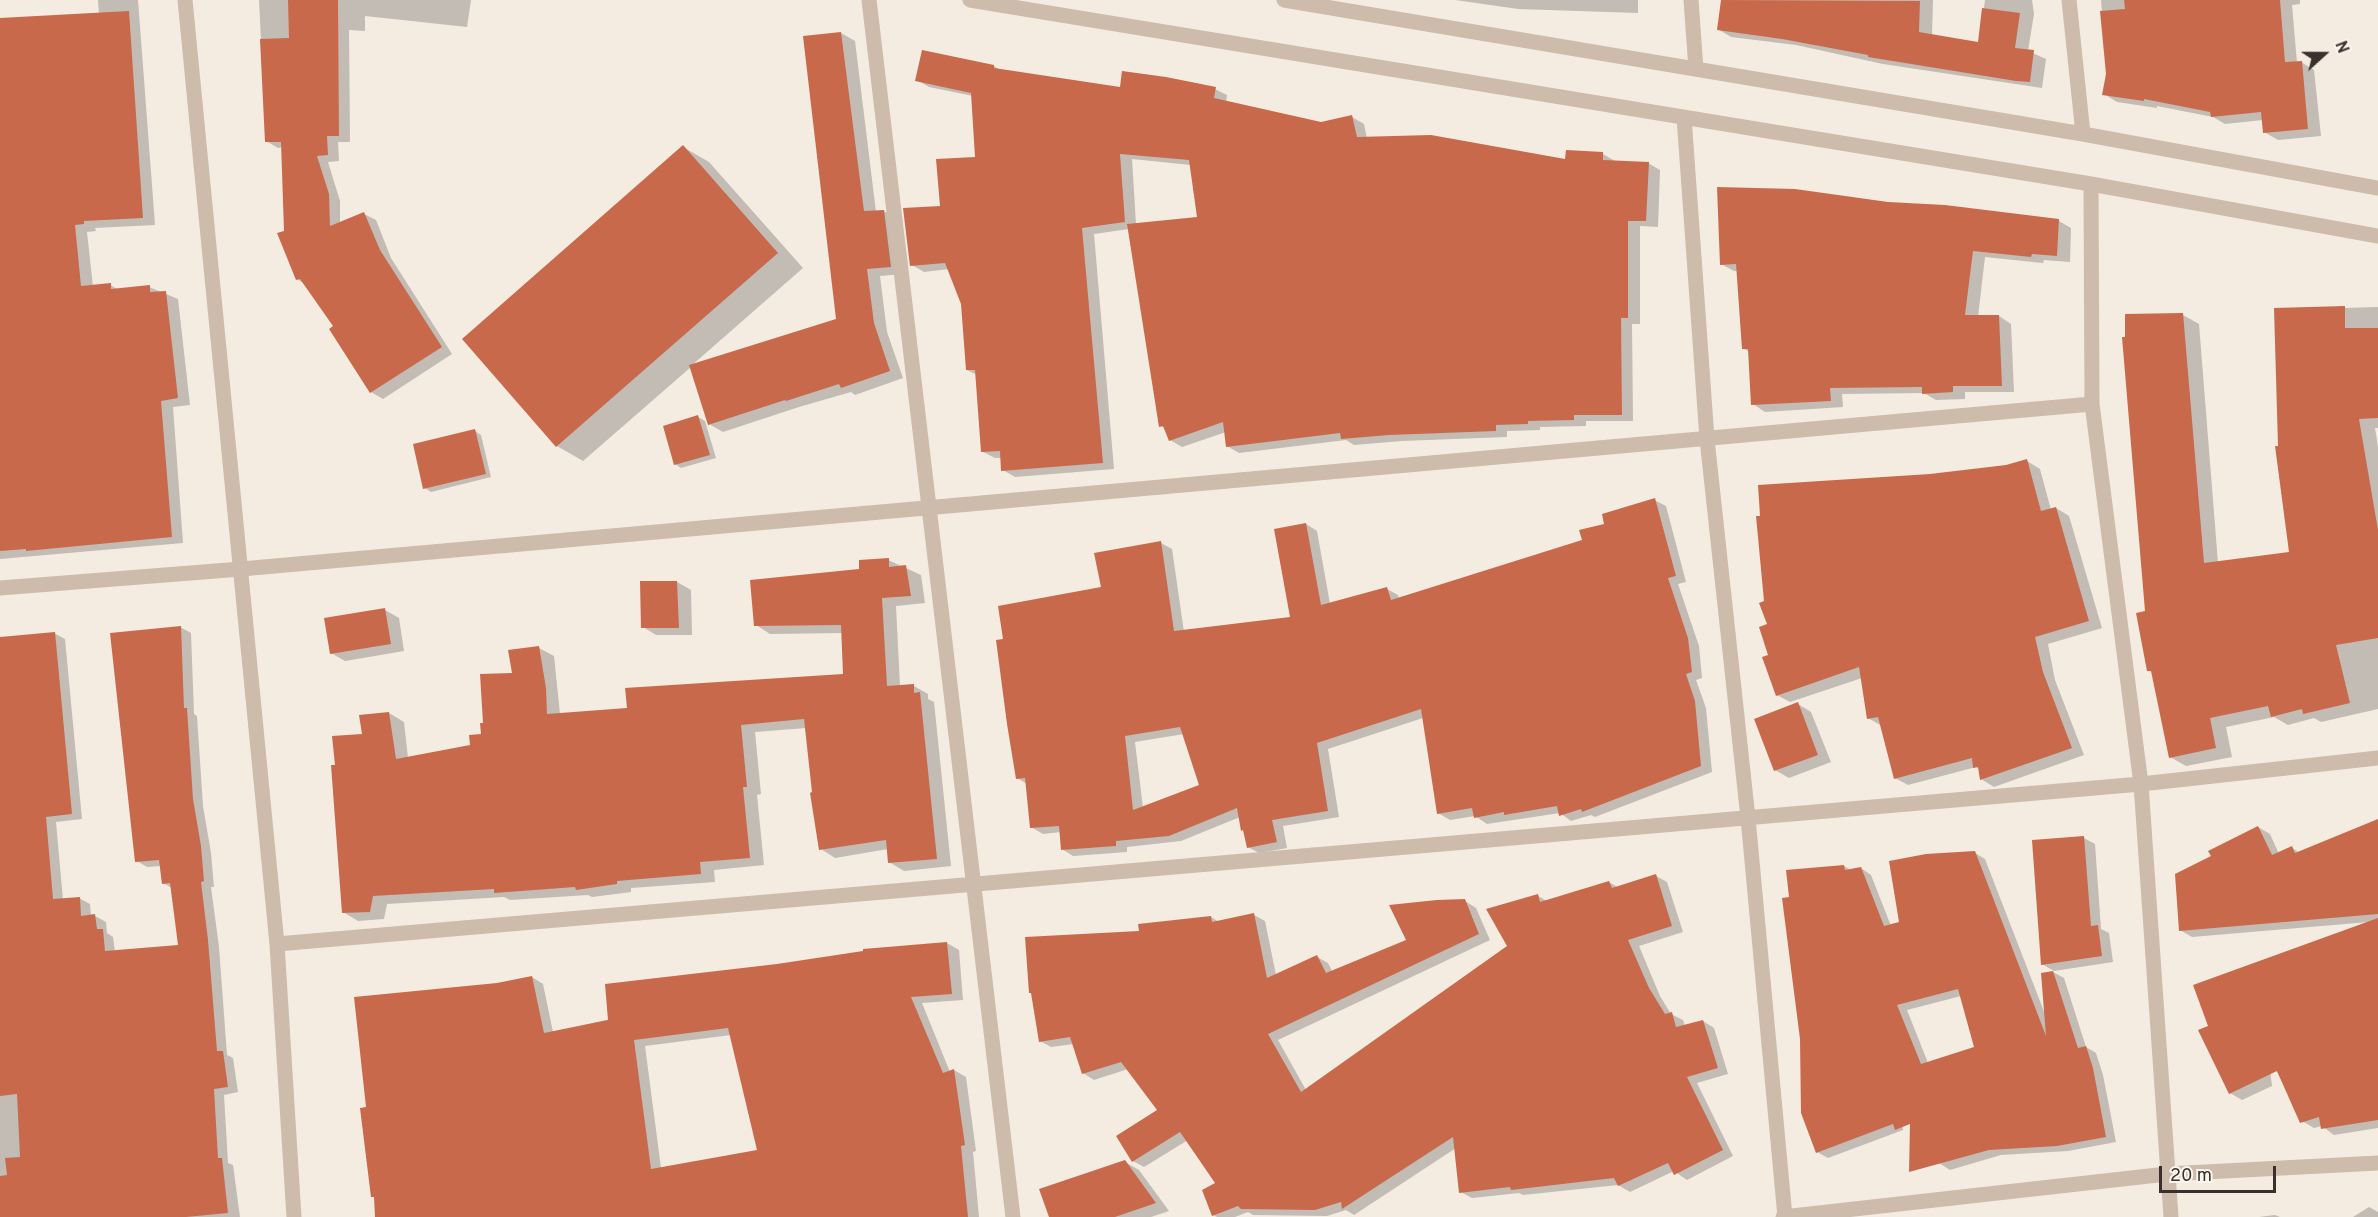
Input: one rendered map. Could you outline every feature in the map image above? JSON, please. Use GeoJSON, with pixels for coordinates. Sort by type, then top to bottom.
{"type":"FeatureCollection","features":[{"type":"Feature","properties":{"kind":"street"},"geometry":{"type":"LineString","coordinates":[[184,0],[278,944],[294,1217]]}},
{"type":"Feature","properties":{"kind":"street"},"geometry":{"type":"LineString","coordinates":[[869,0],[1013,1217]]}},
{"type":"Feature","properties":{"kind":"street"},"geometry":{"type":"LineString","coordinates":[[970,0],[2091,184],[2378,236]]}},
{"type":"Feature","properties":{"kind":"street"},"geometry":{"type":"LineString","coordinates":[[1284,0],[1334,4],[1696,69],[2083,134],[2378,188]]}},
{"type":"Feature","properties":{"kind":"street"},"geometry":{"type":"LineString","coordinates":[[1691,0],[1696,69]]}},
{"type":"Feature","properties":{"kind":"street"},"geometry":{"type":"LineString","coordinates":[[2069,0],[2083,134]]}},
{"type":"Feature","properties":{"kind":"street"},"geometry":{"type":"LineString","coordinates":[[1684,117],[1707,439],[1748,818],[1784,1217],[2167,1174],[2378,1162]]}},
{"type":"Feature","properties":{"kind":"street"},"geometry":{"type":"LineString","coordinates":[[2091,184],[2092,404],[2141,784],[2171,1217]]}},
{"type":"Feature","properties":{"kind":"street"},"geometry":{"type":"LineString","coordinates":[[0,588],[241,569],[2092,404]]}},
{"type":"Feature","properties":{"kind":"street"},"geometry":{"type":"LineString","coordinates":[[278,944],[2141,784],[2378,758]]}},
{"type":"Feature","properties":{"kind":"building"},"geometry":{"type":"Polygon","coordinates":[[[288,0],[338,0],[339,136],[327,136],[328,155],[317,156],[329,194],[330,226],[364,212],[380,250],[442,347],[370,393],[329,329],[333,326],[300,279],[296,280],[277,233],[284,231],[281,142],[265,142],[260,39],[289,38],[288,0]]]}},
{"type":"Feature","properties":{"kind":"building"},"geometry":{"type":"Polygon","coordinates":[[[1721,0],[1920,1],[1919,32],[1978,42],[1982,8],[2020,13],[2015,48],[2034,50],[2030,82],[1868,57],[1868,55],[1782,39],[1717,30],[1721,0]]]}},
{"type":"Feature","properties":{"kind":"building"},"geometry":{"type":"Polygon","coordinates":[[[2124,0],[2280,0],[2285,62],[2302,61],[2308,129],[2263,133],[2261,112],[2211,117],[2210,112],[2144,99],[2144,101],[2102,95],[2106,74],[2100,11],[2125,9],[2124,0]]]}},
{"type":"Feature","properties":{"kind":"building"},"geometry":{"type":"Polygon","coordinates":[[[129,11],[143,218],[84,221],[84,224],[75,225],[81,286],[111,283],[111,289],[150,285],[150,292],[166,291],[178,398],[161,401],[172,537],[26,551],[26,549],[0,551],[0,18],[129,11]]]}},
{"type":"Feature","properties":{"kind":"building"},"geometry":{"type":"Polygon","coordinates":[[[841,32],[864,211],[884,210],[891,267],[867,269],[874,323],[890,371],[841,388],[839,384],[708,425],[689,365],[836,319],[803,36],[841,32]]]}},
{"type":"Feature","properties":{"kind":"building"},"geometry":{"type":"Polygon","coordinates":[[[922,50],[994,65],[994,68],[1120,87],[1122,71],[1216,87],[1214,98],[1321,122],[1352,115],[1357,137],[1431,135],[1565,159],[1566,150],[1603,152],[1603,160],[1649,162],[1646,221],[1628,221],[1628,318],[1621,318],[1622,415],[1574,415],[1574,420],[1528,421],[1528,424],[1496,425],[1496,431],[1341,439],[1340,433],[1226,447],[1223,422],[1169,441],[1163,426],[1159,427],[1127,224],[1197,217],[1189,160],[1120,154],[1125,222],[1082,228],[1103,463],[1001,471],[1000,451],[981,452],[975,370],[966,370],[961,304],[945,263],[910,266],[903,208],[940,206],[936,159],[975,157],[971,93],[915,81],[922,50]]]}},
{"type":"Feature","properties":{"kind":"building"},"geometry":{"type":"Polygon","coordinates":[[[683,145],[778,253],[556,447],[462,339],[683,145]]]}},
{"type":"Feature","properties":{"kind":"building"},"geometry":{"type":"Polygon","coordinates":[[[1717,187],[1795,189],[1888,202],[1945,205],[2059,219],[2057,256],[2032,254],[2031,257],[1973,251],[1965,315],[1999,315],[2002,386],[1953,386],[1953,392],[1922,394],[1922,387],[1830,388],[1831,401],[1751,405],[1748,349],[1742,349],[1736,264],[1720,265],[1717,187]]]}},
{"type":"Feature","properties":{"kind":"building"},"geometry":{"type":"Polygon","coordinates":[[[2345,306],[2345,328],[2378,328],[2378,418],[2359,419],[2378,530],[2378,638],[2336,645],[2350,703],[2303,714],[2302,709],[2271,717],[2268,706],[2210,718],[2216,748],[2169,758],[2151,671],[2147,671],[2136,613],[2145,611],[2122,337],[2125,337],[2125,314],[2183,313],[2204,563],[2289,552],[2275,446],[2278,446],[2274,308],[2345,306]]]}},
{"type":"Feature","properties":{"kind":"building"},"geometry":{"type":"Polygon","coordinates":[[[698,415],[710,455],[674,465],[663,426],[698,415]]]}},
{"type":"Feature","properties":{"kind":"building"},"geometry":{"type":"Polygon","coordinates":[[[475,429],[486,474],[423,489],[413,444],[475,429]]]}},
{"type":"Feature","properties":{"kind":"building"},"geometry":{"type":"Polygon","coordinates":[[[2027,459],[2041,511],[2056,507],[2089,621],[2035,637],[2043,672],[2072,748],[1980,780],[1978,767],[1973,768],[1972,758],[1894,779],[1878,717],[1867,719],[1859,667],[1776,696],[1762,657],[1768,655],[1759,627],[1767,624],[1759,603],[1764,601],[1756,516],[1760,516],[1758,485],[1930,474],[2006,465],[2027,459]]]}},
{"type":"Feature","properties":{"kind":"building"},"geometry":{"type":"Polygon","coordinates":[[[1655,498],[1676,576],[1668,578],[1688,638],[1692,672],[1686,674],[1695,701],[1701,766],[1582,812],[1581,809],[1559,816],[1557,806],[1474,818],[1472,808],[1437,814],[1421,709],[1317,743],[1328,811],[1272,820],[1277,842],[1247,848],[1237,808],[1169,836],[1116,841],[1116,846],[1061,850],[1059,826],[1030,828],[1025,778],[1016,779],[1007,724],[996,640],[1003,639],[998,606],[1101,587],[1094,553],[1161,541],[1174,631],[1290,617],[1274,529],[1306,523],[1321,605],[1387,587],[1391,600],[1582,540],[1579,530],[1604,524],[1602,514],[1655,498]],[[1180,727],[1125,736],[1133,810],[1199,785],[1180,727]]]}},
{"type":"Feature","properties":{"kind":"building"},"geometry":{"type":"Polygon","coordinates":[[[889,558],[889,567],[906,565],[911,596],[882,598],[887,686],[914,684],[914,693],[920,692],[937,859],[888,863],[886,840],[819,850],[810,793],[812,792],[804,719],[741,725],[747,787],[743,787],[750,858],[700,862],[701,874],[617,881],[617,884],[576,890],[575,887],[494,893],[494,889],[373,896],[370,912],[342,913],[331,765],[335,765],[332,736],[362,734],[359,715],[389,712],[396,759],[470,745],[469,735],[481,734],[480,723],[483,723],[480,674],[512,673],[508,650],[539,646],[546,688],[547,714],[627,708],[625,688],[843,674],[841,625],[754,626],[750,580],[859,569],[859,560],[889,558]]]}},
{"type":"Feature","properties":{"kind":"building"},"geometry":{"type":"Polygon","coordinates":[[[640,581],[677,581],[679,628],[641,628],[640,581]]]}},
{"type":"Feature","properties":{"kind":"building"},"geometry":{"type":"Polygon","coordinates":[[[385,608],[391,644],[330,654],[324,618],[385,608]]]}},
{"type":"Feature","properties":{"kind":"building"},"geometry":{"type":"Polygon","coordinates":[[[181,626],[184,708],[187,708],[193,799],[201,846],[204,881],[201,882],[217,1051],[223,1051],[228,1087],[214,1089],[218,1158],[222,1158],[228,1213],[186,1217],[0,1217],[0,1176],[7,1175],[5,1158],[20,1157],[17,1094],[0,1096],[0,637],[55,632],[72,814],[46,817],[53,899],[80,897],[81,916],[95,914],[97,929],[103,929],[105,951],[178,945],[170,883],[162,884],[159,860],[135,862],[110,633],[181,626]]]}},
{"type":"Feature","properties":{"kind":"building"},"geometry":{"type":"Polygon","coordinates":[[[1798,702],[1818,755],[1774,771],[1754,719],[1798,702]]]}},
{"type":"Feature","properties":{"kind":"building"},"geometry":{"type":"Polygon","coordinates":[[[2378,819],[2378,914],[2179,931],[2175,874],[2211,856],[2208,851],[2258,826],[2272,855],[2292,846],[2295,853],[2378,819]]]}},
{"type":"Feature","properties":{"kind":"building"},"geometry":{"type":"Polygon","coordinates":[[[2084,836],[2091,926],[2098,925],[2102,956],[2041,965],[2032,840],[2084,836]]]}},
{"type":"Feature","properties":{"kind":"building"},"geometry":{"type":"Polygon","coordinates":[[[1975,851],[2046,1036],[2041,973],[2053,971],[2078,1048],[2086,1046],[2093,1068],[2106,1137],[2057,1146],[1989,1150],[1909,1172],[1910,1124],[1895,1130],[1893,1124],[1816,1153],[1801,1113],[1800,1039],[1782,898],[1789,897],[1786,870],[1844,865],[1845,870],[1861,867],[1884,926],[1899,922],[1889,861],[1926,854],[1975,851]],[[1958,989],[1897,1005],[1921,1064],[1974,1047],[1958,989]]]}},
{"type":"Feature","properties":{"kind":"building"},"geometry":{"type":"Polygon","coordinates":[[[1656,874],[1672,926],[1628,940],[1649,988],[1665,1014],[1672,1012],[1676,1027],[1703,1020],[1718,1068],[1687,1077],[1723,1150],[1674,1175],[1668,1163],[1618,1186],[1614,1178],[1511,1190],[1510,1187],[1459,1193],[1453,1137],[1342,1209],[1341,1202],[1315,1210],[1241,1209],[1238,1206],[1212,1216],[1202,1190],[1215,1183],[1180,1132],[1132,1162],[1116,1136],[1157,1110],[1121,1062],[1082,1074],[1070,1037],[1039,1042],[1031,993],[1029,993],[1025,937],[1139,931],[1138,924],[1211,916],[1212,922],[1254,913],[1267,978],[1317,955],[1326,973],[1406,940],[1389,905],[1465,899],[1479,934],[1268,1034],[1301,1092],[1507,946],[1486,909],[1538,894],[1540,902],[1609,881],[1612,888],[1656,874]]]}},
{"type":"Feature","properties":{"kind":"building"},"geometry":{"type":"Polygon","coordinates":[[[2378,918],[2378,1120],[2321,1129],[2319,1117],[2300,1123],[2277,1071],[2229,1094],[2198,1030],[2208,1026],[2193,985],[2378,918]]]}},
{"type":"Feature","properties":{"kind":"building"},"geometry":{"type":"Polygon","coordinates":[[[947,942],[952,994],[911,997],[943,1073],[954,1069],[965,1145],[961,1146],[968,1217],[375,1217],[360,1108],[366,1107],[354,997],[497,983],[532,976],[544,1033],[608,1020],[605,984],[777,964],[863,951],[863,949],[947,942]],[[728,1028],[634,1040],[651,1169],[757,1150],[728,1028]]]}},
{"type":"Feature","properties":{"kind":"building"},"geometry":{"type":"Polygon","coordinates":[[[1125,1160],[1156,1203],[1115,1217],[1049,1217],[1039,1189],[1125,1160]]]}}]}
